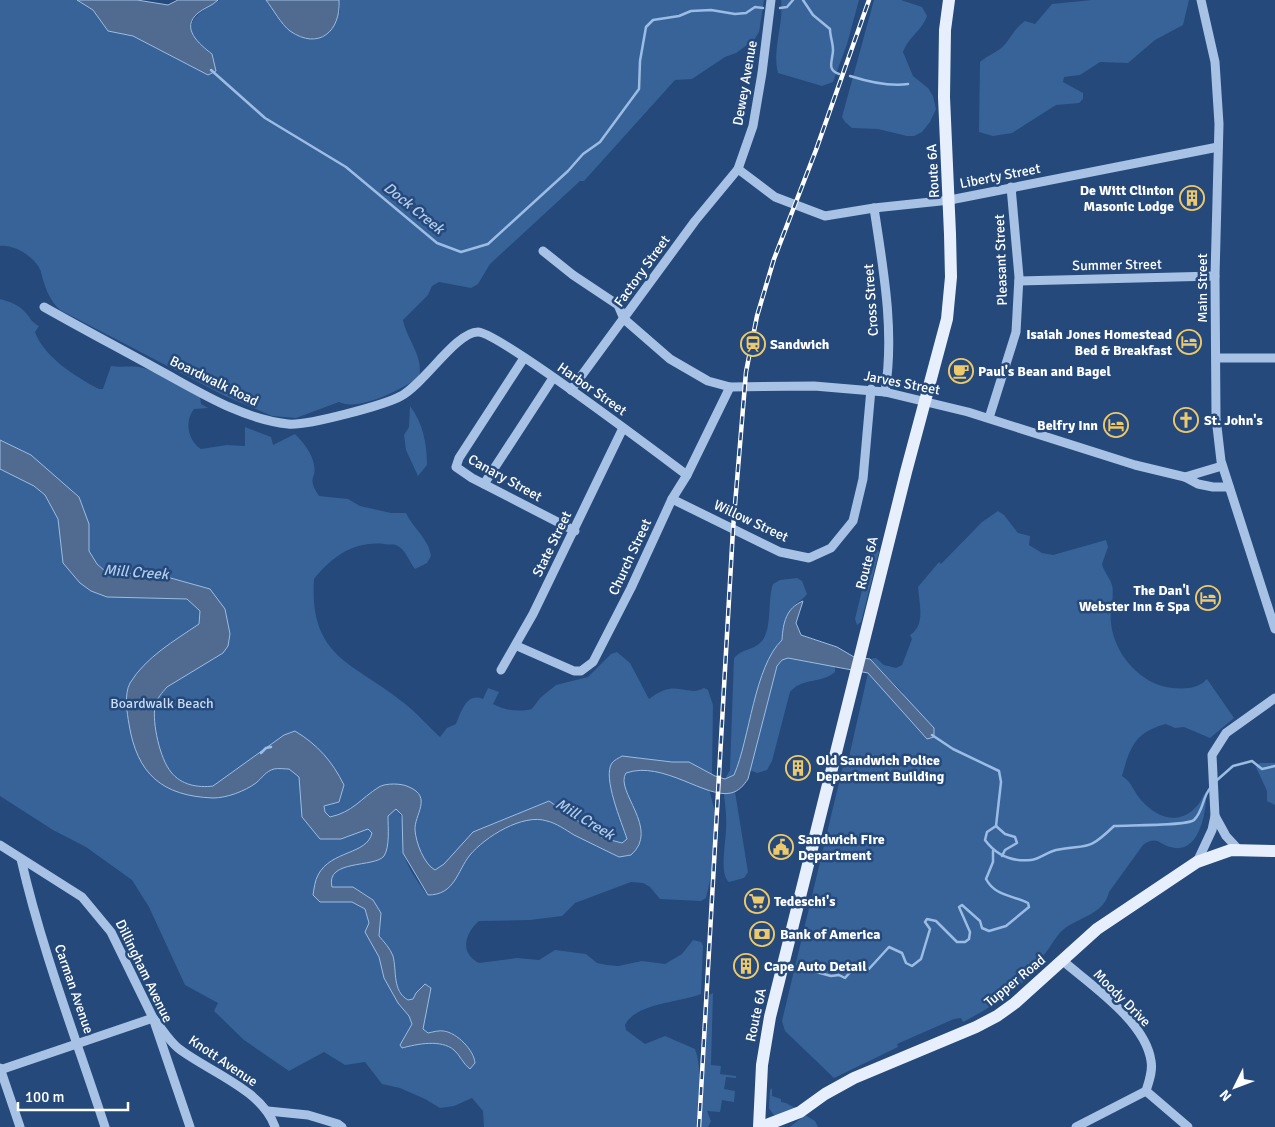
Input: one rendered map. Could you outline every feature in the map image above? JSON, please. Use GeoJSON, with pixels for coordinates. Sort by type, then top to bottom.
{"type":"FeatureCollection","features":[{"type":"Feature","properties":{"kind":"main road","name":"Route 6A"},"geometry":{"type":"LineString","coordinates":[[760,1127],[760,1082],[769,1022],[947,319],[951,277],[950,200],[944,96],[945,30],[949,0]]}},
{"type":"Feature","properties":{"kind":"main road","name":"Tupper Road"},"geometry":{"type":"LineString","coordinates":[[760,1127],[800,1112],[843,1084],[976,1027],[997,1016],[1112,917],[1197,862],[1215,854],[1238,849],[1275,851]]}},
{"type":"Feature","properties":{"kind":"main road"},"geometry":{"type":"LineString","coordinates":[[784,1127],[800,1112]]}},
{"type":"Feature","properties":{"kind":"street","name":"Dewey Avenue"},"geometry":{"type":"LineString","coordinates":[[738,169],[753,126],[771,0]]}},
{"type":"Feature","properties":{"kind":"street","name":"Main Street"},"geometry":{"type":"LineString","coordinates":[[1201,0],[1215,62],[1218,147],[1215,276],[1216,418],[1222,466],[1275,629]]}},
{"type":"Feature","properties":{"kind":"street","name":"Liberty Street"},"geometry":{"type":"LineString","coordinates":[[738,169],[775,196],[825,216],[874,208],[950,200],[1218,147]]}},
{"type":"Feature","properties":{"kind":"street","name":"Factory Street"},"geometry":{"type":"LineString","coordinates":[[571,390],[696,221],[738,169]]}},
{"type":"Feature","properties":{"kind":"street","name":"Pleasant Street"},"geometry":{"type":"LineString","coordinates":[[989,418],[1016,332],[1019,281],[1011,187]]}},
{"type":"Feature","properties":{"kind":"street","name":"Cross Street"},"geometry":{"type":"LineString","coordinates":[[874,208],[886,295],[887,360],[885,392]]}},
{"type":"Feature","properties":{"kind":"street","name":"Jarves Street"},"geometry":{"type":"LineString","coordinates":[[543,251],[573,275],[618,305],[624,319],[680,366],[700,378],[730,387],[807,386],[871,390],[925,400],[989,418],[1135,465],[1185,477],[1213,488],[1228,487]]}},
{"type":"Feature","properties":{"kind":"street","name":"Summer Street"},"geometry":{"type":"LineString","coordinates":[[1019,281],[1215,276]]}},
{"type":"Feature","properties":{"kind":"street","name":"Boardwalk Road"},"geometry":{"type":"LineString","coordinates":[[44,306],[181,382],[236,409],[256,417],[290,424],[391,402],[421,381],[458,340],[478,332]]}},
{"type":"Feature","properties":{"kind":"street","name":"Harbor Street"},"geometry":{"type":"LineString","coordinates":[[478,332],[487,334],[524,358],[687,474]]}},
{"type":"Feature","properties":{"kind":"street","name":"Canary Street"},"geometry":{"type":"LineString","coordinates":[[524,358],[456,462],[459,471],[575,531]]}},
{"type":"Feature","properties":{"kind":"street"},"geometry":{"type":"LineString","coordinates":[[1217,358],[1275,358]]}},
{"type":"Feature","properties":{"kind":"street"},"geometry":{"type":"LineString","coordinates":[[484,484],[553,378]]}},
{"type":"Feature","properties":{"kind":"street","name":"Church Street"},"geometry":{"type":"LineString","coordinates":[[517,646],[564,669],[581,671],[593,662],[608,635],[672,499],[687,474],[730,387]]}},
{"type":"Feature","properties":{"kind":"street","name":"Willow Street"},"geometry":{"type":"LineString","coordinates":[[672,499],[780,552],[810,558],[831,548],[853,521],[863,479],[871,390]]}},
{"type":"Feature","properties":{"kind":"street","name":"State Street"},"geometry":{"type":"LineString","coordinates":[[501,670],[517,646],[575,531],[597,479],[623,428]]}},
{"type":"Feature","properties":{"kind":"street"},"geometry":{"type":"LineString","coordinates":[[1185,477],[1222,466]]}},
{"type":"Feature","properties":{"kind":"street"},"geometry":{"type":"LineString","coordinates":[[1197,862],[1212,830],[1215,816],[1212,755],[1226,734],[1275,698]]}},
{"type":"Feature","properties":{"kind":"street"},"geometry":{"type":"LineString","coordinates":[[1215,816],[1226,836],[1238,849]]}},
{"type":"Feature","properties":{"kind":"street","name":"Dillingham Avenue"},"geometry":{"type":"LineString","coordinates":[[0,846],[82,897],[99,914],[112,932],[153,1018],[190,1127]]}},
{"type":"Feature","properties":{"kind":"street","name":"Carman Avenue"},"geometry":{"type":"LineString","coordinates":[[21,859],[29,894],[60,995],[105,1127]]}},
{"type":"Feature","properties":{"kind":"street","name":"Moody Drive"},"geometry":{"type":"LineString","coordinates":[[1063,961],[1126,1017],[1143,1038],[1152,1063],[1146,1091]]}},
{"type":"Feature","properties":{"kind":"street"},"geometry":{"type":"LineString","coordinates":[[20,1127],[0,1069],[153,1018]]}},
{"type":"Feature","properties":{"kind":"street","name":"Knott Avenue"},"geometry":{"type":"LineString","coordinates":[[153,1018],[176,1047],[248,1094],[268,1111],[275,1127]]}},
{"type":"Feature","properties":{"kind":"street"},"geometry":{"type":"LineString","coordinates":[[1076,1127],[1146,1091],[1188,1127]]}},
{"type":"Feature","properties":{"kind":"street"},"geometry":{"type":"LineString","coordinates":[[268,1111],[308,1115],[342,1127]]}},
{"type":"Feature","properties":{"kind":"green space"},"geometry":{"type":"Polygon","coordinates":[[[0,0],[77,0],[93,10],[108,31],[133,36],[208,75],[212,54],[194,37],[191,26],[193,20],[199,14],[220,0],[266,0],[293,32],[308,39],[317,39],[340,12],[339,0],[764,0],[759,32],[754,40],[692,79],[675,80],[584,181],[580,181],[490,264],[478,284],[471,288],[439,282],[432,286],[428,295],[403,320],[419,362],[419,377],[392,393],[368,402],[347,404],[339,402],[296,418],[272,416],[225,396],[60,310],[50,297],[39,267],[35,262],[24,253],[12,247],[0,246],[0,0]]]}},
{"type":"Feature","properties":{"kind":"green space"},"geometry":{"type":"Polygon","coordinates":[[[781,0],[859,0],[847,44],[833,82],[822,86],[778,73],[776,55],[781,18],[781,0]]]}},
{"type":"Feature","properties":{"kind":"green space"},"geometry":{"type":"Polygon","coordinates":[[[874,0],[901,0],[922,7],[927,16],[903,52],[913,76],[928,88],[933,96],[936,109],[930,122],[922,132],[914,136],[878,129],[852,128],[842,117],[874,0]]]}},
{"type":"Feature","properties":{"kind":"green space"},"geometry":{"type":"Polygon","coordinates":[[[1092,0],[1189,0],[1183,25],[1155,40],[1128,63],[1100,62],[1080,75],[1064,77],[1063,82],[1083,93],[1083,99],[1079,103],[1056,105],[1012,133],[993,136],[979,132],[980,62],[1003,46],[1025,21],[1035,24],[1052,4],[1092,0]]]}},
{"type":"Feature","properties":{"kind":"green space","name":"Boardwalk Beach"},"geometry":{"type":"Polygon","coordinates":[[[0,299],[20,307],[39,326],[35,332],[39,341],[53,358],[81,379],[99,389],[103,389],[111,366],[135,367],[158,373],[200,397],[201,404],[208,408],[194,409],[188,425],[190,436],[201,449],[227,445],[245,446],[245,427],[271,437],[273,445],[295,434],[311,456],[315,470],[312,481],[319,496],[348,499],[360,506],[391,513],[406,513],[430,550],[431,556],[427,563],[415,569],[402,549],[395,545],[373,544],[354,548],[329,563],[314,579],[314,605],[319,626],[327,642],[338,655],[404,703],[440,737],[447,728],[456,724],[462,709],[468,701],[472,698],[483,699],[488,688],[499,692],[493,704],[512,710],[532,709],[540,698],[556,685],[588,677],[611,654],[617,652],[630,663],[649,699],[667,689],[674,688],[692,691],[704,688],[708,690],[713,705],[712,775],[689,762],[672,762],[622,756],[612,762],[610,786],[627,839],[622,844],[603,838],[549,801],[474,832],[458,862],[445,877],[433,885],[420,871],[412,854],[405,796],[395,796],[368,815],[383,833],[383,840],[377,852],[371,857],[344,862],[329,874],[323,882],[332,892],[353,896],[368,904],[374,912],[370,928],[374,940],[386,959],[394,992],[413,1013],[421,1006],[409,1041],[402,1048],[422,1044],[442,1044],[454,1050],[470,1069],[475,1063],[474,1058],[464,1042],[448,1031],[428,1033],[422,1029],[431,988],[428,985],[422,986],[414,999],[408,1000],[403,996],[397,986],[393,956],[379,936],[381,913],[373,900],[353,887],[331,887],[331,878],[336,872],[343,868],[379,860],[384,856],[388,842],[388,816],[396,809],[402,822],[403,850],[406,861],[428,895],[436,894],[449,887],[465,861],[483,842],[511,825],[531,819],[539,819],[557,825],[619,857],[631,855],[639,845],[641,834],[639,822],[626,790],[624,781],[626,773],[647,770],[669,774],[709,789],[715,812],[712,871],[706,898],[701,901],[660,899],[650,887],[643,883],[631,882],[575,903],[562,916],[530,920],[479,921],[470,931],[466,943],[469,954],[479,963],[517,958],[539,960],[555,950],[586,954],[597,963],[618,966],[642,961],[665,964],[682,954],[693,940],[701,942],[703,946],[701,994],[638,1012],[625,1025],[626,1030],[645,1044],[665,1036],[695,1049],[700,1077],[697,1127],[484,1127],[483,1111],[472,1098],[454,1106],[440,1108],[400,1088],[382,1084],[365,1062],[345,1065],[324,1052],[289,1071],[244,1040],[214,1011],[218,1003],[185,985],[149,907],[132,880],[86,847],[53,830],[0,796],[0,299]]]}},
{"type":"Feature","properties":{"kind":"green space"},"geometry":{"type":"Polygon","coordinates":[[[410,406],[421,427],[426,449],[427,465],[418,476],[406,450],[404,435],[409,427],[410,406]]]}},
{"type":"Feature","properties":{"kind":"green space"},"geometry":{"type":"Polygon","coordinates":[[[998,511],[1004,515],[1018,533],[1030,536],[1029,545],[1042,553],[1053,555],[1106,540],[1108,547],[1102,564],[1113,590],[1111,618],[1113,635],[1123,656],[1140,674],[1161,686],[1191,688],[1200,685],[1207,679],[1234,718],[1210,738],[1184,727],[1175,728],[1166,724],[1156,727],[1147,731],[1135,742],[1128,757],[1122,776],[1128,781],[1141,800],[1160,815],[1174,818],[1188,814],[1197,806],[1206,792],[1203,818],[1200,828],[1191,843],[1184,847],[1175,848],[1156,841],[1143,845],[1109,892],[1102,905],[1091,914],[1064,929],[1042,957],[1047,961],[997,1002],[963,1022],[961,1018],[954,1019],[897,1044],[898,1047],[834,1078],[785,1031],[782,1021],[843,766],[847,766],[868,673],[904,694],[870,659],[876,658],[884,665],[896,668],[902,665],[912,639],[910,635],[915,631],[920,620],[918,587],[939,562],[941,564],[982,522],[998,511]]]}},
{"type":"Feature","properties":{"kind":"green space"},"geometry":{"type":"Polygon","coordinates":[[[877,549],[879,552],[861,622],[857,625],[855,619],[871,553],[877,549]]]}},
{"type":"Feature","properties":{"kind":"green space"},"geometry":{"type":"Polygon","coordinates":[[[797,578],[802,581],[807,594],[796,603],[790,613],[784,626],[782,640],[765,667],[740,760],[734,775],[725,779],[730,770],[734,658],[741,652],[760,643],[764,638],[767,631],[773,584],[780,580],[797,578]]]}},
{"type":"Feature","properties":{"kind":"green space"},"geometry":{"type":"Polygon","coordinates":[[[788,658],[835,666],[835,672],[830,676],[801,684],[790,692],[772,761],[767,770],[757,773],[750,770],[777,666],[782,660],[788,658]]]}},
{"type":"Feature","properties":{"kind":"green space"},"geometry":{"type":"Polygon","coordinates":[[[1260,763],[1275,763],[1275,805],[1267,801],[1267,791],[1256,767],[1260,763]]]}},
{"type":"Feature","properties":{"kind":"green space"},"geometry":{"type":"Polygon","coordinates":[[[735,792],[748,872],[744,878],[729,882],[724,872],[726,811],[724,794],[735,792]]]}},
{"type":"Feature","properties":{"kind":"green space"},"geometry":{"type":"Polygon","coordinates":[[[713,993],[711,1065],[721,1066],[720,1074],[736,1076],[736,1078],[726,1077],[724,1089],[735,1091],[734,1102],[722,1100],[720,1112],[707,1111],[711,1121],[708,1127],[701,1127],[708,996],[713,993]]]}},
{"type":"Feature","properties":{"kind":"green space"},"geometry":{"type":"Polygon","coordinates":[[[772,1088],[772,1096],[781,1099],[781,1102],[795,1108],[776,1116],[773,1114],[769,1108],[770,1090],[772,1088]]]}},
{"type":"Feature","properties":{"kind":"green space"},"geometry":{"type":"Polygon","coordinates":[[[805,1115],[815,1121],[818,1127],[790,1127],[805,1115]]]}},
{"type":"Feature","properties":{"kind":"shaded area"},"geometry":{"type":"Polygon","coordinates":[[[77,0],[137,0],[168,5],[178,0],[218,0],[198,13],[191,24],[191,30],[197,41],[212,54],[216,71],[208,75],[133,36],[108,31],[93,10],[77,0]]]}},
{"type":"Feature","properties":{"kind":"shaded area"},"geometry":{"type":"Polygon","coordinates":[[[266,0],[339,0],[339,11],[332,29],[326,35],[310,39],[290,31],[266,0]]]}},
{"type":"Feature","properties":{"kind":"shaded area"},"geometry":{"type":"Polygon","coordinates":[[[0,440],[31,455],[79,497],[89,524],[89,551],[97,564],[106,572],[160,575],[210,589],[225,609],[230,634],[228,646],[223,653],[167,687],[158,698],[155,706],[155,722],[160,750],[167,766],[175,776],[190,785],[213,786],[284,735],[295,731],[324,754],[335,768],[344,785],[339,802],[324,806],[325,812],[330,817],[345,812],[382,786],[398,784],[416,791],[421,801],[421,807],[415,824],[417,841],[427,863],[435,870],[444,864],[473,832],[549,801],[603,838],[622,843],[627,839],[609,779],[612,763],[622,756],[672,762],[689,762],[715,776],[725,779],[734,775],[740,760],[765,667],[782,640],[786,617],[797,604],[803,601],[796,623],[801,635],[837,647],[854,657],[870,659],[934,728],[934,737],[927,739],[868,673],[788,658],[782,660],[777,666],[748,779],[739,790],[731,793],[709,791],[654,771],[640,770],[626,773],[624,781],[626,790],[639,822],[641,834],[639,845],[631,855],[619,857],[550,822],[537,819],[527,820],[505,828],[485,841],[470,855],[450,887],[437,894],[428,895],[403,853],[402,815],[396,809],[388,816],[388,842],[384,856],[379,860],[343,868],[336,872],[332,878],[332,887],[353,887],[373,900],[381,913],[379,936],[393,956],[399,991],[408,1000],[413,999],[425,984],[431,988],[423,1029],[428,1033],[442,1031],[454,1035],[472,1053],[475,1063],[470,1069],[454,1050],[442,1044],[422,1044],[402,1048],[400,1045],[412,1024],[409,1016],[398,1003],[384,978],[379,957],[365,932],[369,923],[365,909],[352,902],[320,902],[313,895],[317,877],[324,867],[331,861],[363,845],[369,840],[372,833],[368,829],[341,839],[320,839],[302,817],[299,777],[289,769],[271,770],[247,789],[236,794],[218,798],[179,793],[155,779],[138,756],[133,741],[127,709],[128,687],[152,657],[199,624],[200,611],[187,599],[107,597],[91,591],[80,583],[63,563],[58,519],[45,495],[34,486],[0,469],[0,440]]]}},
{"type":"Feature","properties":{"kind":"waterway","name":"Dock Creek"},"geometry":{"type":"LineString","coordinates":[[780,8],[787,7],[793,0]]}},
{"type":"Feature","properties":{"kind":"waterway","name":"Dock Creek"},"geometry":{"type":"LineString","coordinates":[[803,0],[813,15],[830,29],[833,50],[831,67],[839,74]]}},
{"type":"Feature","properties":{"kind":"waterway","name":"Dock Creek"},"geometry":{"type":"LineString","coordinates":[[211,70],[265,118],[346,167],[437,243],[461,252],[488,244],[568,171],[583,154],[600,142],[639,89],[640,61],[646,27],[653,20],[679,16],[691,11],[711,10],[735,14],[746,13],[755,7],[763,8]]}},
{"type":"Feature","properties":{"kind":"waterway","name":"Dock Creek"},"geometry":{"type":"LineString","coordinates":[[850,76],[879,83],[908,84]]}},
{"type":"Feature","properties":{"kind":"waterway","name":"Mill Creek"},"geometry":{"type":"LineString","coordinates":[[932,735],[953,749],[999,771],[1001,782],[996,826],[987,832],[985,840],[994,850],[1011,859],[1034,859],[1056,850],[1087,846],[1098,840],[1114,826],[1189,822],[1197,816],[1211,787]]}},
{"type":"Feature","properties":{"kind":"waterway","name":"Mill Creek"},"geometry":{"type":"LineString","coordinates":[[261,753],[266,748],[271,747]]}},
{"type":"Feature","properties":{"kind":"waterway","name":"Mill Creek"},"geometry":{"type":"LineString","coordinates":[[1216,781],[1233,766],[1252,761],[1262,769],[1275,766]]}},
{"type":"Feature","properties":{"kind":"waterway"},"geometry":{"type":"LineString","coordinates":[[996,826],[1005,834],[1015,837],[1017,843],[1005,850],[1002,856]]}},
{"type":"Feature","properties":{"kind":"waterway"},"geometry":{"type":"LineString","coordinates":[[798,967],[831,976],[839,975],[845,978],[852,970],[868,970],[889,947],[902,953],[906,963],[912,966],[921,959],[930,929],[925,922],[927,919],[936,921],[957,942],[965,942],[969,939],[970,932],[959,907],[962,905],[980,921],[982,928],[989,931],[1006,926],[1029,907],[1028,903],[994,889],[986,879],[993,862],[993,851]]}},
{"type":"Feature","properties":{"kind":"railway"},"geometry":{"type":"LineString","coordinates":[[699,1127],[733,529],[746,372],[757,316],[774,259],[816,150],[869,0]]}},
{"type":"Feature","properties":{"kind":"place","name":"De Witt Clinton Masonic Lodge"},"geometry":{"type":"Point","coordinates":[1192,198]}},
{"type":"Feature","properties":{"kind":"place","name":"Isaiah Jones Homestead Bed & Breakfast"},"geometry":{"type":"Point","coordinates":[1189,342]}},
{"type":"Feature","properties":{"kind":"place","name":"Sandwich"},"geometry":{"type":"Point","coordinates":[753,344]}},
{"type":"Feature","properties":{"kind":"place","name":"Paul's Bean and Bagel"},"geometry":{"type":"Point","coordinates":[961,371]}},
{"type":"Feature","properties":{"kind":"place","name":"St. John's"},"geometry":{"type":"Point","coordinates":[1186,420]}},
{"type":"Feature","properties":{"kind":"place","name":"Belfry Inn"},"geometry":{"type":"Point","coordinates":[1116,425]}},
{"type":"Feature","properties":{"kind":"place","name":"The Dan'l Webster Inn & Spa"},"geometry":{"type":"Point","coordinates":[1208,598]}},
{"type":"Feature","properties":{"kind":"place","name":"Old Sandwich Police Department Building"},"geometry":{"type":"Point","coordinates":[798,768]}},
{"type":"Feature","properties":{"kind":"place","name":"Sandwich FIre Department"},"geometry":{"type":"Point","coordinates":[781,847]}},
{"type":"Feature","properties":{"kind":"place","name":"Tedeschi's"},"geometry":{"type":"Point","coordinates":[757,901]}},
{"type":"Feature","properties":{"kind":"place","name":"Bank of America"},"geometry":{"type":"Point","coordinates":[762,934]}},
{"type":"Feature","properties":{"kind":"place","name":"Cape Auto Detail"},"geometry":{"type":"Point","coordinates":[746,966]}}]}
